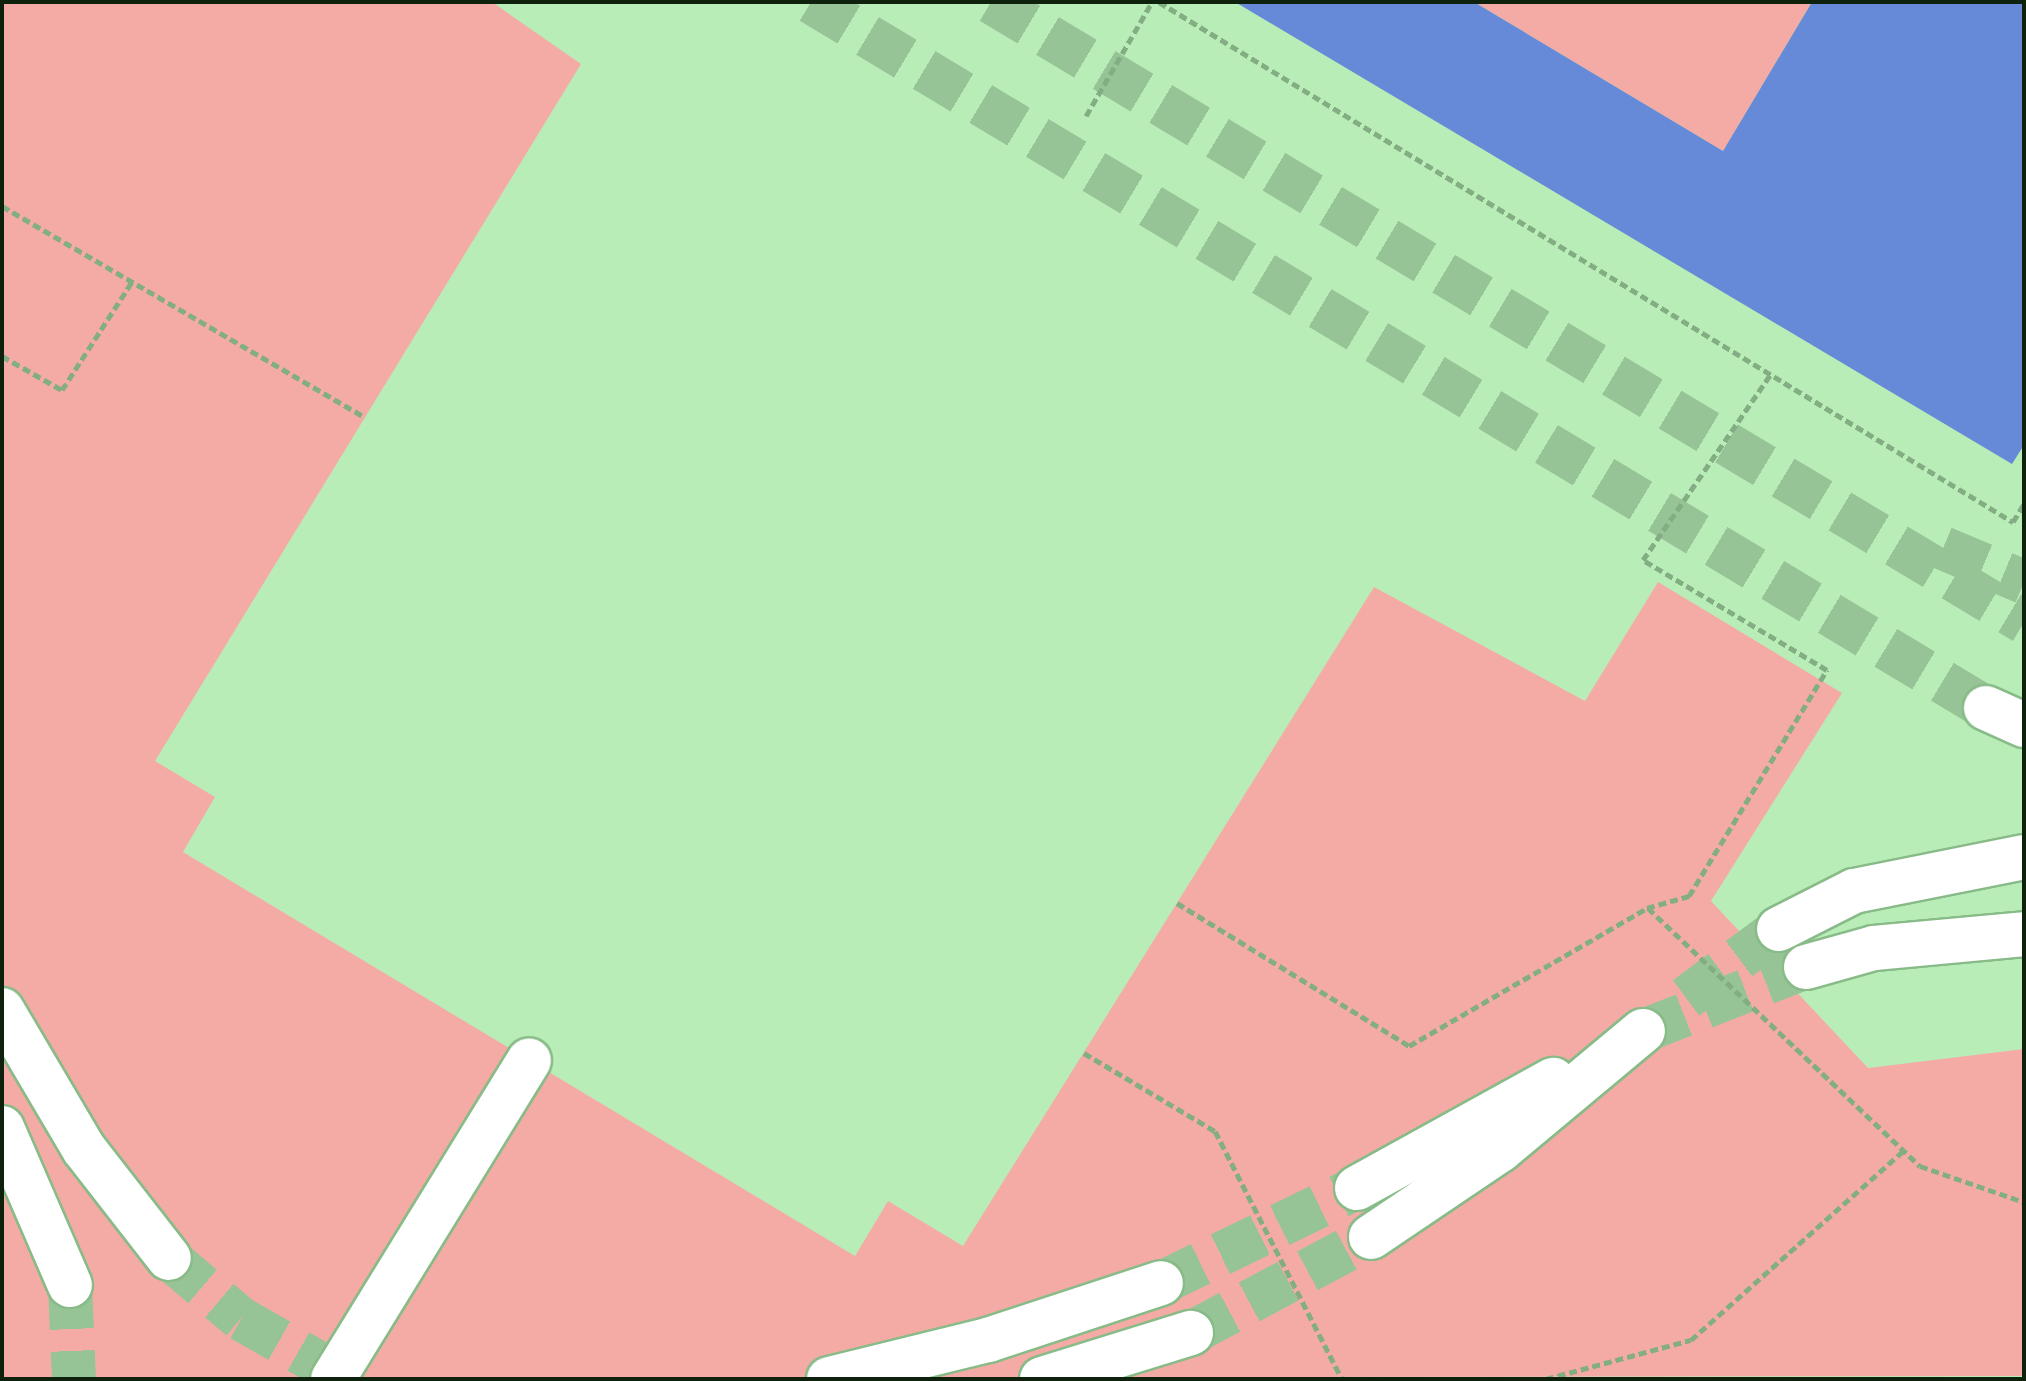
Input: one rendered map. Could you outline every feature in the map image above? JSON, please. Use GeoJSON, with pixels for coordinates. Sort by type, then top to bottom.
{"type":"FeatureCollection","features":[{"type":"Feature","properties":{"kind":"main road"},"geometry":{"type":"LineString","coordinates":[[1779,929],[1854,891],[2024,857]]}},
{"type":"Feature","properties":{"kind":"main road"},"geometry":{"type":"LineString","coordinates":[[1806,967],[1874,948],[2024,934]]}},
{"type":"Feature","properties":{"kind":"main road"},"geometry":{"type":"LineString","coordinates":[[2,1010],[84,1149],[169,1258]]}},
{"type":"Feature","properties":{"kind":"main road"},"geometry":{"type":"LineString","coordinates":[[1357,1188],[1643,1031],[1500,1150],[1371,1237]]}},
{"type":"Feature","properties":{"kind":"main road"},"geometry":{"type":"LineString","coordinates":[[333,1379],[529,1060]]}},
{"type":"Feature","properties":{"kind":"main road"},"geometry":{"type":"LineString","coordinates":[[2,1128],[70,1285]]}},
{"type":"Feature","properties":{"kind":"main road"},"geometry":{"type":"LineString","coordinates":[[829,1379],[988,1340],[1161,1283]]}},
{"type":"Feature","properties":{"kind":"main road"},"geometry":{"type":"LineString","coordinates":[[1042,1379],[1191,1333]]}},
{"type":"Feature","properties":{"kind":"path"},"geometry":{"type":"LineString","coordinates":[[1086,116],[1152,2]]}},
{"type":"Feature","properties":{"kind":"path"},"geometry":{"type":"LineString","coordinates":[[1159,2],[2013,522],[2024,504]]}},
{"type":"Feature","properties":{"kind":"path"},"geometry":{"type":"LineString","coordinates":[[2,206],[365,417]]}},
{"type":"Feature","properties":{"kind":"path"},"geometry":{"type":"LineString","coordinates":[[2,356],[62,390],[132,282]]}},
{"type":"Feature","properties":{"kind":"path"},"geometry":{"type":"LineString","coordinates":[[1177,903],[1409,1046],[1647,908],[1689,896],[1827,670],[1643,560],[1771,374]]}},
{"type":"Feature","properties":{"kind":"path"},"geometry":{"type":"LineString","coordinates":[[1647,908],[1920,1166],[2024,1202]]}},
{"type":"Feature","properties":{"kind":"path"},"geometry":{"type":"LineString","coordinates":[[1084,1053],[1215,1131],[1342,1379]]}},
{"type":"Feature","properties":{"kind":"path"},"geometry":{"type":"LineString","coordinates":[[1546,1379],[1691,1340],[1903,1151]]}},
{"type":"Feature","properties":{"kind":"shaded area"},"geometry":{"type":"Polygon","coordinates":[[[2,2],[492,2],[581,64],[155,761],[215,797],[183,852],[855,1256],[888,1201],[963,1246],[1374,587],[1585,701],[1658,582],[1842,693],[1711,901],[1868,1068],[2024,1049],[2024,1376],[2,1379],[2,2]]]}},
{"type":"Feature","properties":{"kind":"shaded area"},"geometry":{"type":"Polygon","coordinates":[[[1474,2],[1812,2],[1723,151],[1474,2]]]}},
{"type":"Feature","properties":{"kind":"water"},"geometry":{"type":"Polygon","coordinates":[[[1235,2],[1474,2],[1723,151],[1812,2],[2024,2],[2024,445],[2012,464],[1235,2]]]}},
{"type":"Feature","properties":{"kind":"tunnel"},"geometry":{"type":"LineString","coordinates":[[811,2],[1986,708]]}},
{"type":"Feature","properties":{"kind":"tunnel"},"geometry":{"type":"LineString","coordinates":[[991,2],[2024,622]]}},
{"type":"Feature","properties":{"kind":"tunnel"},"geometry":{"type":"LineString","coordinates":[[1943,548],[2024,582]]}},
{"type":"Feature","properties":{"kind":"tunnel"},"geometry":{"type":"LineString","coordinates":[[1686,998],[1779,929]]}},
{"type":"Feature","properties":{"kind":"tunnel"},"geometry":{"type":"LineString","coordinates":[[1643,1031],[1806,967]]}},
{"type":"Feature","properties":{"kind":"tunnel"},"geometry":{"type":"LineString","coordinates":[[1161,1283],[1357,1188]]}},
{"type":"Feature","properties":{"kind":"tunnel"},"geometry":{"type":"LineString","coordinates":[[1191,1333],[1371,1237]]}},
{"type":"Feature","properties":{"kind":"tunnel"},"geometry":{"type":"LineString","coordinates":[[169,1258],[241,1319],[347,1379]]}},
{"type":"Feature","properties":{"kind":"tunnel"},"geometry":{"type":"LineString","coordinates":[[70,1285],[74,1379]]}}]}
